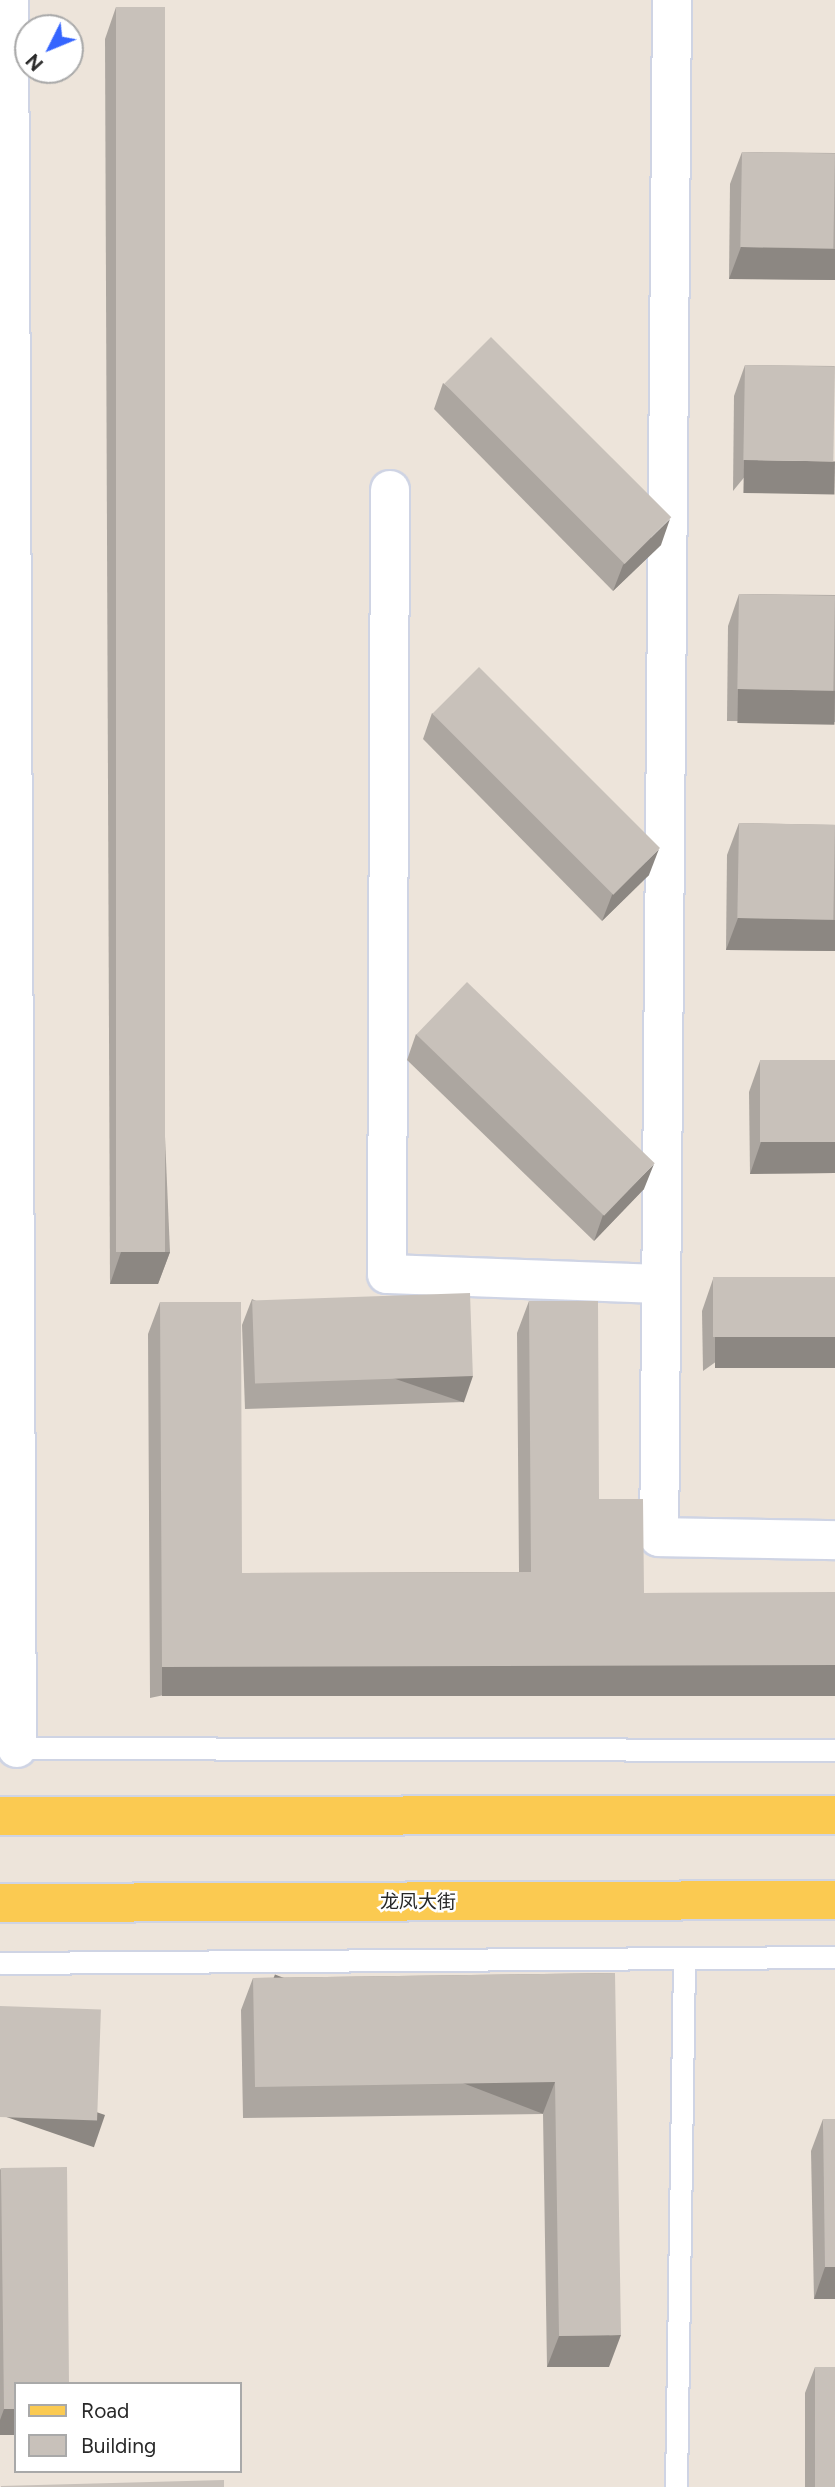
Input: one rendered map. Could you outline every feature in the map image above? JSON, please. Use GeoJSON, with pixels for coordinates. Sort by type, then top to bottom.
{"type":"FeatureCollection","features":[{"type":"Feature","properties":{"kind":"main road"},"geometry":{"type":"LineString","coordinates":[[0,1816],[835,1815]]}},
{"type":"Feature","properties":{"kind":"main road","name":"龙凤大街"},"geometry":{"type":"LineString","coordinates":[[0,1903],[835,1900]]}},
{"type":"Feature","properties":{"kind":"street"},"geometry":{"type":"LineString","coordinates":[[9,0],[9,1748]]}},
{"type":"Feature","properties":{"kind":"street"},"geometry":{"type":"LineString","coordinates":[[672,0],[659,1537],[835,1541]]}},
{"type":"Feature","properties":{"kind":"street"},"geometry":{"type":"LineString","coordinates":[[390,490],[387,1274],[661,1284]]}},
{"type":"Feature","properties":{"kind":"lane"},"geometry":{"type":"LineString","coordinates":[[9,1748],[835,1751]]}},
{"type":"Feature","properties":{"kind":"lane"},"geometry":{"type":"LineString","coordinates":[[0,1963],[835,1957]]}},
{"type":"Feature","properties":{"kind":"lane"},"geometry":{"type":"LineString","coordinates":[[676,2487],[684,1958]]}},
{"type":"Feature","properties":{"kind":"building"},"geometry":{"type":"Polygon","coordinates":[[[116,7],[165,7],[165,1252],[116,1252],[116,7]]]}},
{"type":"Feature","properties":{"kind":"building"},"geometry":{"type":"Polygon","coordinates":[[[742,152],[835,154],[833,249],[740,247],[742,152]]]}},
{"type":"Feature","properties":{"kind":"building"},"geometry":{"type":"Polygon","coordinates":[[[491,337],[671,517],[625,564],[444,384],[491,337]]]}},
{"type":"Feature","properties":{"kind":"building"},"geometry":{"type":"Polygon","coordinates":[[[745,365],[835,367],[833,462],[743,460],[745,365]]]}},
{"type":"Feature","properties":{"kind":"building"},"geometry":{"type":"Polygon","coordinates":[[[739,594],[835,596],[833,691],[737,689],[739,594]]]}},
{"type":"Feature","properties":{"kind":"building"},"geometry":{"type":"Polygon","coordinates":[[[479,667],[660,848],[613,895],[432,714],[479,667]]]}},
{"type":"Feature","properties":{"kind":"building"},"geometry":{"type":"Polygon","coordinates":[[[739,823],[835,825],[833,920],[737,918],[739,823]]]}},
{"type":"Feature","properties":{"kind":"building"},"geometry":{"type":"Polygon","coordinates":[[[467,982],[655,1163],[604,1216],[416,1035],[467,982]]]}},
{"type":"Feature","properties":{"kind":"building"},"geometry":{"type":"Polygon","coordinates":[[[760,1060],[835,1060],[835,1142],[760,1142],[760,1060]]]}},
{"type":"Feature","properties":{"kind":"building"},"geometry":{"type":"Polygon","coordinates":[[[713,1277],[835,1277],[835,1337],[713,1337],[713,1277]]]}},
{"type":"Feature","properties":{"kind":"building"},"geometry":{"type":"Polygon","coordinates":[[[470,1293],[473,1376],[255,1384],[252,1301],[470,1293]]]}},
{"type":"Feature","properties":{"kind":"building"},"geometry":{"type":"Polygon","coordinates":[[[529,1301],[598,1301],[599,1499],[643,1499],[644,1593],[835,1592],[835,1665],[162,1667],[160,1302],[241,1302],[242,1573],[531,1572],[529,1301]]]}},
{"type":"Feature","properties":{"kind":"building"},"geometry":{"type":"Polygon","coordinates":[[[615,1973],[621,2335],[559,2336],[555,2082],[255,2087],[253,1978],[615,1973]]]}},
{"type":"Feature","properties":{"kind":"building"},"geometry":{"type":"Polygon","coordinates":[[[0,2006],[101,2010],[97,2120],[0,2117],[0,2006]]]}},
{"type":"Feature","properties":{"kind":"building"},"geometry":{"type":"Polygon","coordinates":[[[823,2119],[835,2119],[835,2267],[825,2267],[823,2119]]]}},
{"type":"Feature","properties":{"kind":"building"},"geometry":{"type":"Polygon","coordinates":[[[67,2167],[69,2382],[14,2382],[14,2409],[4,2409],[1,2168],[67,2167]]]}},
{"type":"Feature","properties":{"kind":"building"},"geometry":{"type":"Polygon","coordinates":[[[815,2367],[835,2367],[835,2487],[815,2487],[815,2367]]]}},
{"type":"Feature","properties":{"kind":"building"},"geometry":{"type":"Polygon","coordinates":[[[224,2480],[224,2487],[1,2487],[1,2486],[224,2480]]]}}]}
